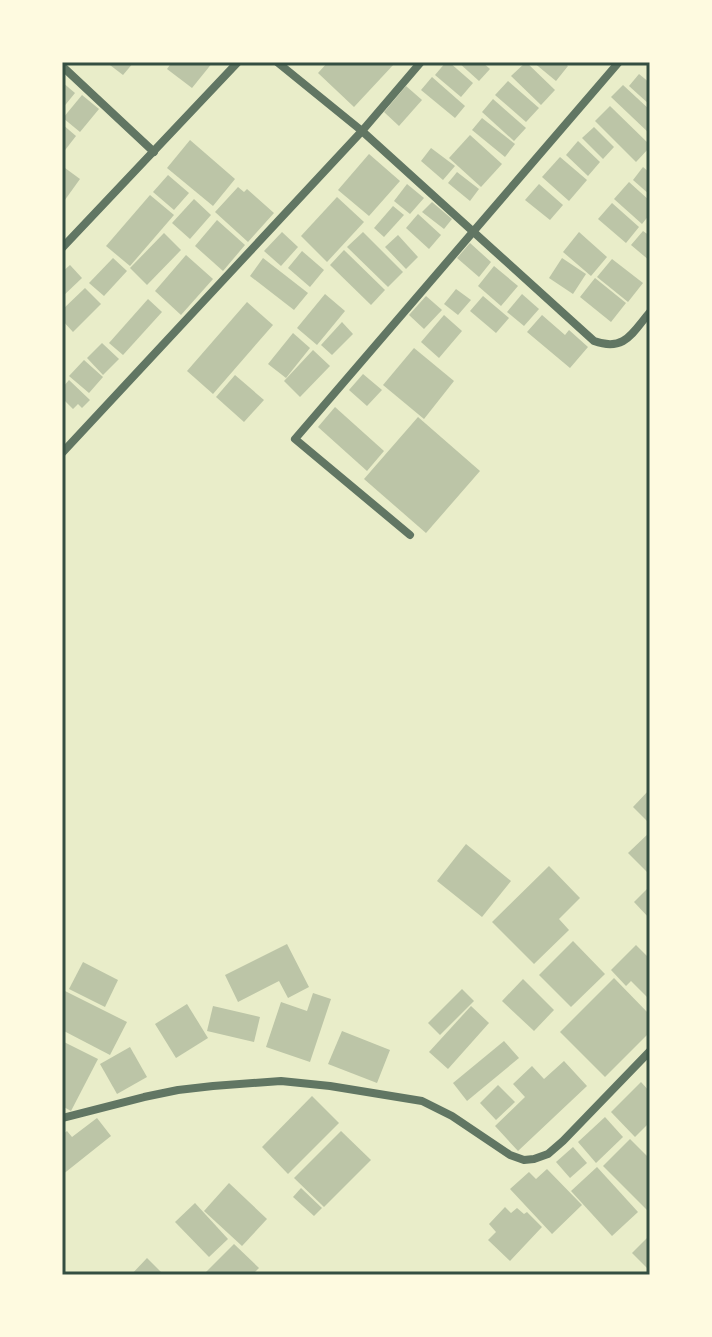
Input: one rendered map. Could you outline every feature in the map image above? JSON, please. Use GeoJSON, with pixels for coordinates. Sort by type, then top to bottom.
{"type":"FeatureCollection","features":[{"type":"Feature","properties":{"kind":"street"},"geometry":{"type":"LineString","coordinates":[[62,248],[238,62]]}},
{"type":"Feature","properties":{"kind":"street"},"geometry":{"type":"LineString","coordinates":[[277,62],[362,131],[594,341],[616,345],[627,339],[650,312]]}},
{"type":"Feature","properties":{"kind":"street"},"geometry":{"type":"LineString","coordinates":[[62,453],[362,131],[421,62]]}},
{"type":"Feature","properties":{"kind":"street"},"geometry":{"type":"LineString","coordinates":[[410,535],[295,439],[619,62]]}},
{"type":"Feature","properties":{"kind":"street"},"geometry":{"type":"LineString","coordinates":[[62,66],[154,152]]}},
{"type":"Feature","properties":{"kind":"street"},"geometry":{"type":"LineString","coordinates":[[62,1118],[144,1097],[201,1087],[281,1081],[422,1101],[452,1116],[510,1155],[524,1160],[534,1159],[548,1154],[563,1141],[650,1051]]}},
{"type":"Feature","properties":{"kind":"building"},"geometry":{"type":"Polygon","coordinates":[[[106,62],[134,62],[123,75],[106,62]]]}},
{"type":"Feature","properties":{"kind":"building"},"geometry":{"type":"Polygon","coordinates":[[[172,62],[213,62],[192,88],[167,69],[172,62]]]}},
{"type":"Feature","properties":{"kind":"building"},"geometry":{"type":"Polygon","coordinates":[[[328,62],[395,63],[354,107],[318,73],[328,62]]]}},
{"type":"Feature","properties":{"kind":"building"},"geometry":{"type":"Polygon","coordinates":[[[446,62],[473,83],[461,97],[435,75],[446,62]]]}},
{"type":"Feature","properties":{"kind":"building"},"geometry":{"type":"Polygon","coordinates":[[[458,62],[482,62],[490,69],[479,81],[458,62]]]}},
{"type":"Feature","properties":{"kind":"building"},"geometry":{"type":"Polygon","coordinates":[[[526,62],[555,90],[541,105],[511,76],[526,62]]]}},
{"type":"Feature","properties":{"kind":"building"},"geometry":{"type":"Polygon","coordinates":[[[533,62],[563,62],[568,66],[556,81],[533,62]]]}},
{"type":"Feature","properties":{"kind":"building"},"geometry":{"type":"Polygon","coordinates":[[[639,74],[650,83],[650,105],[629,86],[639,74]]]}},
{"type":"Feature","properties":{"kind":"building"},"geometry":{"type":"Polygon","coordinates":[[[432,77],[465,106],[455,118],[421,90],[432,77]]]}},
{"type":"Feature","properties":{"kind":"building"},"geometry":{"type":"Polygon","coordinates":[[[508,81],[539,108],[526,122],[495,95],[508,81]]]}},
{"type":"Feature","properties":{"kind":"building"},"geometry":{"type":"Polygon","coordinates":[[[62,82],[75,93],[62,109],[62,82]]]}},
{"type":"Feature","properties":{"kind":"building"},"geometry":{"type":"Polygon","coordinates":[[[623,85],[650,110],[650,134],[611,97],[623,85]]]}},
{"type":"Feature","properties":{"kind":"building"},"geometry":{"type":"Polygon","coordinates":[[[406,86],[422,100],[399,126],[384,112],[406,86]]]}},
{"type":"Feature","properties":{"kind":"building"},"geometry":{"type":"Polygon","coordinates":[[[82,95],[99,109],[80,132],[63,118],[82,95]]]}},
{"type":"Feature","properties":{"kind":"building"},"geometry":{"type":"Polygon","coordinates":[[[493,99],[526,128],[514,141],[482,112],[493,99]]]}},
{"type":"Feature","properties":{"kind":"building"},"geometry":{"type":"Polygon","coordinates":[[[610,106],[650,145],[636,162],[595,121],[610,106]]]}},
{"type":"Feature","properties":{"kind":"building"},"geometry":{"type":"Polygon","coordinates":[[[482,118],[515,144],[505,157],[472,130],[482,118]]]}},
{"type":"Feature","properties":{"kind":"building"},"geometry":{"type":"Polygon","coordinates":[[[62,124],[76,136],[62,154],[62,124]]]}},
{"type":"Feature","properties":{"kind":"building"},"geometry":{"type":"Polygon","coordinates":[[[594,127],[614,147],[603,159],[582,138],[594,127]]]}},
{"type":"Feature","properties":{"kind":"building"},"geometry":{"type":"Polygon","coordinates":[[[470,135],[502,164],[481,187],[449,158],[470,135]]]}},
{"type":"Feature","properties":{"kind":"building"},"geometry":{"type":"Polygon","coordinates":[[[190,140],[235,179],[213,206],[167,168],[190,140]]]}},
{"type":"Feature","properties":{"kind":"building"},"geometry":{"type":"Polygon","coordinates":[[[578,141],[600,162],[588,176],[566,155],[578,141]]]}},
{"type":"Feature","properties":{"kind":"building"},"geometry":{"type":"Polygon","coordinates":[[[431,148],[455,166],[443,180],[421,161],[431,148]]]}},
{"type":"Feature","properties":{"kind":"building"},"geometry":{"type":"Polygon","coordinates":[[[369,154],[400,181],[369,216],[338,190],[369,154]]]}},
{"type":"Feature","properties":{"kind":"building"},"geometry":{"type":"Polygon","coordinates":[[[560,157],[587,180],[569,201],[542,177],[560,157]]]}},
{"type":"Feature","properties":{"kind":"building"},"geometry":{"type":"Polygon","coordinates":[[[643,167],[650,173],[650,195],[633,180],[643,167]]]}},
{"type":"Feature","properties":{"kind":"building"},"geometry":{"type":"Polygon","coordinates":[[[65,168],[80,179],[62,204],[62,172],[65,168]]]}},
{"type":"Feature","properties":{"kind":"building"},"geometry":{"type":"Polygon","coordinates":[[[457,172],[479,189],[470,201],[448,183],[457,172]]]}},
{"type":"Feature","properties":{"kind":"building"},"geometry":{"type":"Polygon","coordinates":[[[168,175],[189,193],[174,210],[153,192],[168,175]]]}},
{"type":"Feature","properties":{"kind":"building"},"geometry":{"type":"Polygon","coordinates":[[[629,182],[650,201],[650,214],[642,224],[614,199],[629,182]]]}},
{"type":"Feature","properties":{"kind":"building"},"geometry":{"type":"Polygon","coordinates":[[[407,184],[424,198],[410,214],[394,201],[407,184]]]}},
{"type":"Feature","properties":{"kind":"building"},"geometry":{"type":"Polygon","coordinates":[[[539,184],[563,205],[550,220],[525,200],[539,184]]]}},
{"type":"Feature","properties":{"kind":"building"},"geometry":{"type":"Polygon","coordinates":[[[238,187],[244,192],[247,189],[274,213],[248,242],[215,212],[238,187]]]}},
{"type":"Feature","properties":{"kind":"building"},"geometry":{"type":"Polygon","coordinates":[[[150,195],[174,215],[130,266],[106,246],[150,195]]]}},
{"type":"Feature","properties":{"kind":"building"},"geometry":{"type":"Polygon","coordinates":[[[337,197],[364,222],[327,262],[301,236],[337,197]]]}},
{"type":"Feature","properties":{"kind":"building"},"geometry":{"type":"Polygon","coordinates":[[[194,199],[211,215],[190,239],[172,223],[194,199]]]}},
{"type":"Feature","properties":{"kind":"building"},"geometry":{"type":"Polygon","coordinates":[[[432,202],[452,219],[444,229],[422,212],[432,202]]]}},
{"type":"Feature","properties":{"kind":"building"},"geometry":{"type":"Polygon","coordinates":[[[612,203],[639,227],[626,243],[598,219],[612,203]]]}},
{"type":"Feature","properties":{"kind":"building"},"geometry":{"type":"Polygon","coordinates":[[[393,206],[404,215],[384,237],[374,228],[393,206]]]}},
{"type":"Feature","properties":{"kind":"building"},"geometry":{"type":"Polygon","coordinates":[[[418,214],[441,235],[429,249],[406,228],[418,214]]]}},
{"type":"Feature","properties":{"kind":"building"},"geometry":{"type":"Polygon","coordinates":[[[217,220],[245,245],[223,271],[195,246],[217,220]]]}},
{"type":"Feature","properties":{"kind":"building"},"geometry":{"type":"Polygon","coordinates":[[[643,231],[650,236],[650,261],[631,245],[643,231]]]}},
{"type":"Feature","properties":{"kind":"building"},"geometry":{"type":"Polygon","coordinates":[[[282,232],[298,247],[281,266],[264,251],[282,232]]]}},
{"type":"Feature","properties":{"kind":"building"},"geometry":{"type":"Polygon","coordinates":[[[363,232],[403,272],[388,287],[347,247],[363,232]]]}},
{"type":"Feature","properties":{"kind":"building"},"geometry":{"type":"Polygon","coordinates":[[[579,232],[607,257],[591,276],[563,252],[579,232]]]}},
{"type":"Feature","properties":{"kind":"building"},"geometry":{"type":"Polygon","coordinates":[[[164,233],[181,250],[147,285],[130,268],[164,233]]]}},
{"type":"Feature","properties":{"kind":"building"},"geometry":{"type":"Polygon","coordinates":[[[398,235],[418,257],[406,269],[385,247],[398,235]]]}},
{"type":"Feature","properties":{"kind":"building"},"geometry":{"type":"Polygon","coordinates":[[[470,243],[491,262],[479,277],[457,258],[470,243]]]}},
{"type":"Feature","properties":{"kind":"building"},"geometry":{"type":"Polygon","coordinates":[[[344,250],[385,290],[371,305],[330,265],[344,250]]]}},
{"type":"Feature","properties":{"kind":"building"},"geometry":{"type":"Polygon","coordinates":[[[302,251],[324,270],[310,287],[288,268],[302,251]]]}},
{"type":"Feature","properties":{"kind":"building"},"geometry":{"type":"Polygon","coordinates":[[[186,255],[213,279],[181,315],[155,291],[186,255]]]}},
{"type":"Feature","properties":{"kind":"building"},"geometry":{"type":"Polygon","coordinates":[[[113,258],[127,271],[104,296],[89,283],[113,258]]]}},
{"type":"Feature","properties":{"kind":"building"},"geometry":{"type":"Polygon","coordinates":[[[263,258],[308,293],[294,310],[250,276],[263,258]]]}},
{"type":"Feature","properties":{"kind":"building"},"geometry":{"type":"Polygon","coordinates":[[[562,258],[586,274],[573,294],[549,278],[562,258]]]}},
{"type":"Feature","properties":{"kind":"building"},"geometry":{"type":"Polygon","coordinates":[[[612,259],[643,283],[628,302],[597,277],[612,259]]]}},
{"type":"Feature","properties":{"kind":"building"},"geometry":{"type":"Polygon","coordinates":[[[70,265],[82,278],[62,297],[62,272],[70,265]]]}},
{"type":"Feature","properties":{"kind":"building"},"geometry":{"type":"Polygon","coordinates":[[[494,266],[518,286],[501,306],[478,286],[494,266]]]}},
{"type":"Feature","properties":{"kind":"building"},"geometry":{"type":"Polygon","coordinates":[[[595,278],[626,303],[611,322],[580,297],[595,278]]]}},
{"type":"Feature","properties":{"kind":"building"},"geometry":{"type":"Polygon","coordinates":[[[85,288],[101,304],[73,332],[62,320],[62,310],[85,288]]]}},
{"type":"Feature","properties":{"kind":"building"},"geometry":{"type":"Polygon","coordinates":[[[456,289],[471,300],[458,315],[444,304],[456,289]]]}},
{"type":"Feature","properties":{"kind":"building"},"geometry":{"type":"Polygon","coordinates":[[[325,294],[345,311],[317,345],[297,328],[325,294]]]}},
{"type":"Feature","properties":{"kind":"building"},"geometry":{"type":"Polygon","coordinates":[[[522,294],[539,309],[524,326],[507,312],[522,294]]]}},
{"type":"Feature","properties":{"kind":"building"},"geometry":{"type":"Polygon","coordinates":[[[426,296],[442,310],[424,329],[409,315],[426,296]]]}},
{"type":"Feature","properties":{"kind":"building"},"geometry":{"type":"Polygon","coordinates":[[[483,296],[509,318],[496,333],[470,311],[483,296]]]}},
{"type":"Feature","properties":{"kind":"building"},"geometry":{"type":"Polygon","coordinates":[[[148,299],[162,312],[123,355],[109,343],[148,299]]]}},
{"type":"Feature","properties":{"kind":"building"},"geometry":{"type":"Polygon","coordinates":[[[247,302],[273,325],[213,394],[187,371],[247,302]]]}},
{"type":"Feature","properties":{"kind":"building"},"geometry":{"type":"Polygon","coordinates":[[[444,315],[462,331],[439,358],[421,342],[444,315]]]}},
{"type":"Feature","properties":{"kind":"building"},"geometry":{"type":"Polygon","coordinates":[[[542,315],[565,335],[569,330],[588,347],[570,368],[527,332],[542,315]]]}},
{"type":"Feature","properties":{"kind":"building"},"geometry":{"type":"Polygon","coordinates":[[[342,322],[353,334],[332,355],[321,345],[342,322]]]}},
{"type":"Feature","properties":{"kind":"building"},"geometry":{"type":"Polygon","coordinates":[[[293,333],[310,348],[286,378],[268,364],[293,333]]]}},
{"type":"Feature","properties":{"kind":"building"},"geometry":{"type":"Polygon","coordinates":[[[102,343],[119,359],[103,375],[87,358],[102,343]]]}},
{"type":"Feature","properties":{"kind":"building"},"geometry":{"type":"Polygon","coordinates":[[[414,348],[454,381],[424,419],[383,385],[414,348]]]}},
{"type":"Feature","properties":{"kind":"building"},"geometry":{"type":"Polygon","coordinates":[[[313,350],[330,366],[300,397],[284,381],[313,350]]]}},
{"type":"Feature","properties":{"kind":"building"},"geometry":{"type":"Polygon","coordinates":[[[84,360],[103,377],[89,393],[69,376],[84,360]]]}},
{"type":"Feature","properties":{"kind":"building"},"geometry":{"type":"Polygon","coordinates":[[[363,374],[382,390],[367,406],[349,390],[363,374]]]}},
{"type":"Feature","properties":{"kind":"building"},"geometry":{"type":"Polygon","coordinates":[[[235,375],[264,400],[244,422],[216,397],[235,375]]]}},
{"type":"Feature","properties":{"kind":"building"},"geometry":{"type":"Polygon","coordinates":[[[69,380],[90,400],[82,408],[78,404],[73,409],[62,398],[62,388],[69,380]]]}},
{"type":"Feature","properties":{"kind":"building"},"geometry":{"type":"Polygon","coordinates":[[[335,407],[384,451],[367,471],[318,427],[335,407]]]}},
{"type":"Feature","properties":{"kind":"building"},"geometry":{"type":"Polygon","coordinates":[[[418,417],[480,471],[426,533],[364,479],[418,417]]]}},
{"type":"Feature","properties":{"kind":"building"},"geometry":{"type":"Polygon","coordinates":[[[650,789],[650,824],[633,807],[650,789]]]}},
{"type":"Feature","properties":{"kind":"building"},"geometry":{"type":"Polygon","coordinates":[[[650,832],[650,875],[628,853],[650,832]]]}},
{"type":"Feature","properties":{"kind":"building"},"geometry":{"type":"Polygon","coordinates":[[[466,844],[511,881],[482,917],[437,881],[466,844]]]}},
{"type":"Feature","properties":{"kind":"building"},"geometry":{"type":"Polygon","coordinates":[[[549,866],[580,898],[559,919],[569,930],[534,964],[492,922],[549,866]]]}},
{"type":"Feature","properties":{"kind":"building"},"geometry":{"type":"Polygon","coordinates":[[[650,886],[650,919],[634,902],[650,886]]]}},
{"type":"Feature","properties":{"kind":"building"},"geometry":{"type":"Polygon","coordinates":[[[573,941],[605,974],[571,1007],[539,975],[573,941]]]}},
{"type":"Feature","properties":{"kind":"building"},"geometry":{"type":"Polygon","coordinates":[[[287,944],[309,987],[288,998],[279,981],[238,1002],[225,975],[287,944]]]}},
{"type":"Feature","properties":{"kind":"building"},"geometry":{"type":"Polygon","coordinates":[[[636,945],[650,959],[650,1000],[631,981],[626,986],[611,970],[636,945]]]}},
{"type":"Feature","properties":{"kind":"building"},"geometry":{"type":"Polygon","coordinates":[[[83,962],[118,980],[105,1007],[69,989],[83,962]]]}},
{"type":"Feature","properties":{"kind":"building"},"geometry":{"type":"Polygon","coordinates":[[[614,978],[650,1015],[650,1032],[605,1077],[560,1032],[614,978]]]}},
{"type":"Feature","properties":{"kind":"building"},"geometry":{"type":"Polygon","coordinates":[[[523,979],[554,1010],[534,1031],[502,1001],[523,979]]]}},
{"type":"Feature","properties":{"kind":"building"},"geometry":{"type":"Polygon","coordinates":[[[462,989],[474,1001],[440,1035],[428,1023],[462,989]]]}},
{"type":"Feature","properties":{"kind":"building"},"geometry":{"type":"Polygon","coordinates":[[[65,991],[127,1022],[110,1055],[62,1030],[62,998],[65,991]]]}},
{"type":"Feature","properties":{"kind":"building"},"geometry":{"type":"Polygon","coordinates":[[[313,993],[331,999],[310,1062],[266,1047],[281,1002],[307,1011],[313,993]]]}},
{"type":"Feature","properties":{"kind":"building"},"geometry":{"type":"Polygon","coordinates":[[[187,1004],[208,1038],[176,1058],[155,1024],[187,1004]]]}},
{"type":"Feature","properties":{"kind":"building"},"geometry":{"type":"Polygon","coordinates":[[[213,1006],[260,1017],[254,1042],[207,1031],[213,1006]]]}},
{"type":"Feature","properties":{"kind":"building"},"geometry":{"type":"Polygon","coordinates":[[[471,1006],[489,1023],[448,1069],[429,1052],[471,1006]]]}},
{"type":"Feature","properties":{"kind":"building"},"geometry":{"type":"Polygon","coordinates":[[[342,1031],[390,1050],[377,1083],[328,1064],[342,1031]]]}},
{"type":"Feature","properties":{"kind":"building"},"geometry":{"type":"Polygon","coordinates":[[[62,1041],[98,1059],[71,1111],[62,1106],[62,1041]]]}},
{"type":"Feature","properties":{"kind":"building"},"geometry":{"type":"Polygon","coordinates":[[[504,1041],[519,1058],[467,1101],[453,1083],[504,1041]]]}},
{"type":"Feature","properties":{"kind":"building"},"geometry":{"type":"Polygon","coordinates":[[[130,1047],[147,1077],[117,1094],[100,1064],[130,1047]]]}},
{"type":"Feature","properties":{"kind":"building"},"geometry":{"type":"Polygon","coordinates":[[[564,1061],[587,1086],[518,1151],[495,1126],[525,1097],[513,1084],[532,1066],[544,1079],[564,1061]]]}},
{"type":"Feature","properties":{"kind":"building"},"geometry":{"type":"Polygon","coordinates":[[[641,1082],[650,1092],[650,1122],[635,1137],[611,1112],[641,1082]]]}},
{"type":"Feature","properties":{"kind":"building"},"geometry":{"type":"Polygon","coordinates":[[[498,1085],[515,1102],[496,1120],[480,1103],[498,1085]]]}},
{"type":"Feature","properties":{"kind":"building"},"geometry":{"type":"Polygon","coordinates":[[[312,1096],[339,1123],[288,1174],[262,1147],[312,1096]]]}},
{"type":"Feature","properties":{"kind":"building"},"geometry":{"type":"Polygon","coordinates":[[[605,1117],[623,1137],[596,1163],[578,1142],[605,1117]]]}},
{"type":"Feature","properties":{"kind":"building"},"geometry":{"type":"Polygon","coordinates":[[[97,1118],[111,1136],[62,1175],[62,1135],[67,1131],[72,1137],[97,1118]]]}},
{"type":"Feature","properties":{"kind":"building"},"geometry":{"type":"Polygon","coordinates":[[[341,1131],[371,1160],[324,1207],[294,1178],[341,1131]]]}},
{"type":"Feature","properties":{"kind":"building"},"geometry":{"type":"Polygon","coordinates":[[[630,1139],[650,1159],[648,1211],[603,1166],[630,1139]]]}},
{"type":"Feature","properties":{"kind":"building"},"geometry":{"type":"Polygon","coordinates":[[[573,1147],[587,1163],[570,1178],[556,1162],[573,1147]]]}},
{"type":"Feature","properties":{"kind":"building"},"geometry":{"type":"Polygon","coordinates":[[[597,1167],[638,1212],[612,1236],[571,1191],[597,1167]]]}},
{"type":"Feature","properties":{"kind":"building"},"geometry":{"type":"Polygon","coordinates":[[[547,1169],[582,1205],[552,1234],[510,1189],[529,1172],[536,1179],[547,1169]]]}},
{"type":"Feature","properties":{"kind":"building"},"geometry":{"type":"Polygon","coordinates":[[[229,1183],[267,1219],[242,1246],[204,1211],[229,1183]]]}},
{"type":"Feature","properties":{"kind":"building"},"geometry":{"type":"Polygon","coordinates":[[[301,1188],[322,1208],[314,1216],[293,1197],[301,1188]]]}},
{"type":"Feature","properties":{"kind":"building"},"geometry":{"type":"Polygon","coordinates":[[[195,1203],[228,1239],[209,1257],[175,1222],[195,1203]]]}},
{"type":"Feature","properties":{"kind":"building"},"geometry":{"type":"Polygon","coordinates":[[[505,1207],[511,1213],[517,1208],[524,1214],[527,1212],[542,1227],[510,1261],[488,1240],[496,1232],[489,1224],[505,1207]]]}},
{"type":"Feature","properties":{"kind":"building"},"geometry":{"type":"Polygon","coordinates":[[[650,1235],[650,1271],[632,1253],[650,1235]]]}},
{"type":"Feature","properties":{"kind":"building"},"geometry":{"type":"Polygon","coordinates":[[[234,1244],[259,1268],[252,1275],[207,1275],[205,1273],[234,1244]]]}},
{"type":"Feature","properties":{"kind":"building"},"geometry":{"type":"Polygon","coordinates":[[[147,1258],[164,1275],[131,1275],[147,1258]]]}}]}
